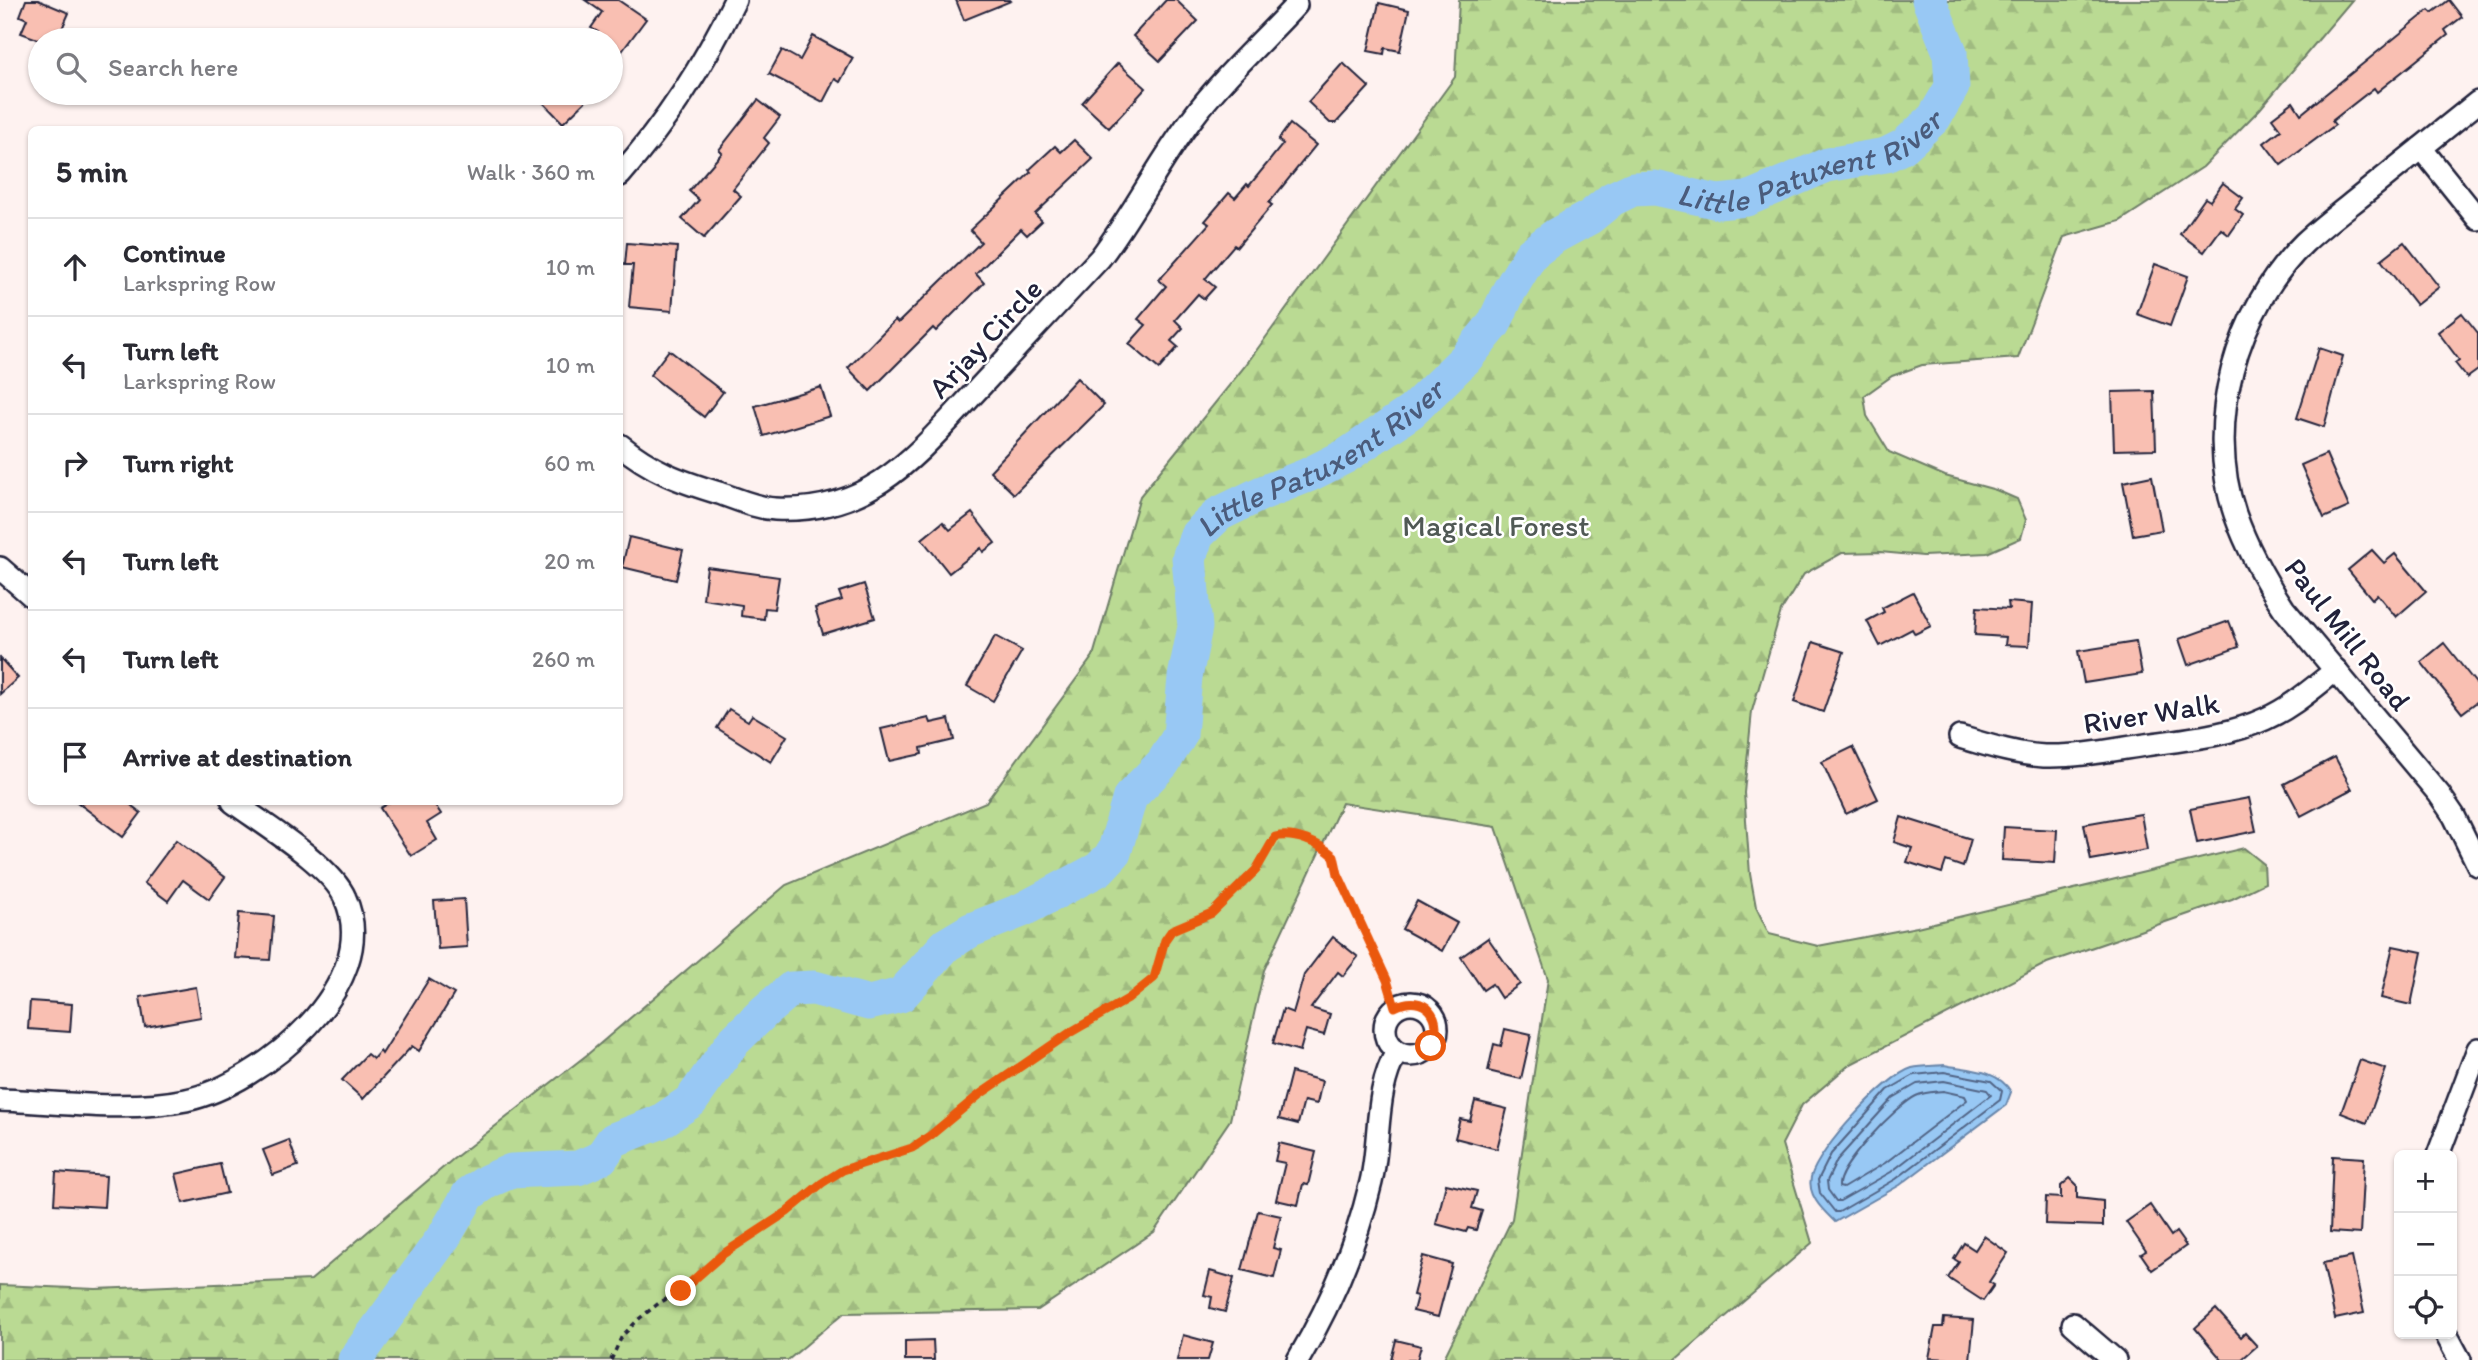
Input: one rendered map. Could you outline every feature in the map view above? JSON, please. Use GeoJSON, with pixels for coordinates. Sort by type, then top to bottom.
{"type":"FeatureCollection","features":[{"type":"Feature","properties":{"kind":"street"},"geometry":{"type":"LineString","coordinates":[[623,172],[658,131],[688,87],[735,0]]}},
{"type":"Feature","properties":{"kind":"street","name":"Arjay Circle"},"geometry":{"type":"LineString","coordinates":[[623,447],[637,459],[672,479],[772,509],[828,505],[876,487],[920,451],[1100,258],[1123,228],[1192,119],[1212,93],[1296,5]]}},
{"type":"Feature","properties":{"kind":"street","name":"Paul Mill Road"},"geometry":{"type":"LineString","coordinates":[[2478,102],[2304,243],[2276,275],[2256,308],[2240,346],[2229,384],[2223,424],[2226,471],[2234,512],[2266,582],[2284,608],[2454,816],[2478,865]]}},
{"type":"Feature","properties":{"kind":"street"},"geometry":{"type":"LineString","coordinates":[[2421,148],[2478,219]]}},
{"type":"Feature","properties":{"kind":"street"},"geometry":{"type":"LineString","coordinates":[[0,568],[28,592]]}},
{"type":"Feature","properties":{"kind":"street","name":"River Walk"},"geometry":{"type":"LineString","coordinates":[[1960,737],[2042,756],[2090,753],[2210,736],[2243,727],[2274,714],[2291,705],[2336,670]]}},
{"type":"Feature","properties":{"kind":"street"},"geometry":{"type":"LineString","coordinates":[[0,1100],[112,1105],[186,1100],[224,1088],[253,1071],[282,1050],[314,1017],[337,987],[349,963],[354,942],[352,917],[344,895],[331,877],[237,805]]}},
{"type":"Feature","properties":{"kind":"street"},"geometry":{"type":"LineString","coordinates":[[1413,1002],[1423,1005],[1432,1013],[1437,1024],[1437,1036],[1423,1053],[1412,1056],[1397,1052],[1389,1044],[1385,1034],[1384,1025],[1388,1014],[1395,1007],[1413,1002]]}},
{"type":"Feature","properties":{"kind":"street"},"geometry":{"type":"LineString","coordinates":[[2440,1150],[2478,1049]]}},
{"type":"Feature","properties":{"kind":"street"},"geometry":{"type":"LineString","coordinates":[[1298,1360],[1327,1310],[1361,1223],[1372,1180],[1384,1084],[1397,1052]]}},
{"type":"Feature","properties":{"kind":"street"},"geometry":{"type":"LineString","coordinates":[[2073,1324],[2115,1360]]}},
{"type":"Feature","properties":{"kind":"street"},"geometry":{"type":"LineString","coordinates":[[2449,1339],[2460,1360]]}},
{"type":"Feature","properties":{"kind":"path"},"geometry":{"type":"LineString","coordinates":[[611,1360],[622,1336],[640,1318],[681,1291],[723,1254],[787,1212],[822,1183],[843,1170],[912,1148],[979,1095],[1071,1032],[1128,999],[1154,978],[1165,940],[1172,930],[1212,913],[1256,870],[1275,837],[1284,835],[1300,838],[1334,856],[1338,874],[1387,980],[1395,1007]]}},
{"type":"Feature","properties":{"kind":"green space","name":"Magical Forest"},"geometry":{"type":"Polygon","coordinates":[[[1459,0],[2352,0],[2260,109],[2203,167],[2120,221],[2064,237],[2018,358],[1922,365],[1892,376],[1864,396],[1867,416],[1889,452],[1945,476],[1996,490],[2017,499],[2026,520],[2021,538],[1987,553],[1923,556],[1880,552],[1842,553],[1804,574],[1781,611],[1752,711],[1744,793],[1750,874],[1756,907],[1769,934],[1818,946],[1917,927],[2244,848],[2264,864],[2265,883],[2232,899],[2047,963],[1849,1065],[1802,1105],[1782,1144],[1812,1243],[1675,1360],[1443,1360],[1512,1219],[1548,979],[1496,827],[1342,803],[1264,970],[1230,1120],[1154,1232],[1038,1310],[844,1313],[788,1360],[0,1360],[0,1285],[96,1289],[311,1280],[452,1160],[588,1054],[786,885],[986,802],[1093,656],[1140,496],[1245,366],[1455,77],[1459,0]]]}},
{"type":"Feature","properties":{"kind":"water"},"geometry":{"type":"Polygon","coordinates":[[[1944,1065],[1982,1072],[1998,1079],[2011,1092],[2006,1105],[1900,1185],[1835,1222],[1817,1202],[1810,1184],[1816,1165],[1826,1150],[1854,1115],[1900,1074],[1912,1068],[1944,1065]]]}},
{"type":"Feature","properties":{"kind":"building"},"geometry":{"type":"Polygon","coordinates":[[[26,0],[38,0],[69,13],[62,28],[28,28],[28,36],[21,33],[27,19],[20,16],[26,0]]]}},
{"type":"Feature","properties":{"kind":"building"},"geometry":{"type":"Polygon","coordinates":[[[585,0],[618,0],[646,19],[623,50],[623,28],[591,28],[602,12],[585,0]]]}},
{"type":"Feature","properties":{"kind":"building"},"geometry":{"type":"Polygon","coordinates":[[[956,0],[1010,0],[1011,1],[964,20],[956,0]]]}},
{"type":"Feature","properties":{"kind":"building"},"geometry":{"type":"Polygon","coordinates":[[[1166,0],[1176,0],[1198,21],[1160,61],[1133,36],[1166,0]]]}},
{"type":"Feature","properties":{"kind":"building"},"geometry":{"type":"Polygon","coordinates":[[[2449,0],[2462,17],[2445,30],[2448,35],[2377,92],[2374,88],[2332,121],[2335,125],[2281,165],[2264,143],[2281,130],[2272,118],[2293,102],[2301,114],[2429,10],[2432,13],[2449,0]]]}},
{"type":"Feature","properties":{"kind":"building"},"geometry":{"type":"Polygon","coordinates":[[[1379,3],[1409,10],[1400,51],[1385,48],[1384,54],[1368,51],[1379,3]]]}},
{"type":"Feature","properties":{"kind":"building"},"geometry":{"type":"Polygon","coordinates":[[[813,36],[853,58],[840,82],[835,79],[823,102],[769,74],[782,50],[800,60],[813,36]]]}},
{"type":"Feature","properties":{"kind":"building"},"geometry":{"type":"Polygon","coordinates":[[[1118,63],[1146,88],[1109,128],[1082,103],[1118,63]]]}},
{"type":"Feature","properties":{"kind":"building"},"geometry":{"type":"Polygon","coordinates":[[[1343,63],[1369,87],[1336,123],[1330,123],[1308,102],[1343,63]]]}},
{"type":"Feature","properties":{"kind":"building"},"geometry":{"type":"Polygon","coordinates":[[[758,100],[780,117],[764,138],[769,143],[733,189],[741,196],[704,238],[682,219],[699,200],[689,191],[722,153],[719,150],[758,100]]]}},
{"type":"Feature","properties":{"kind":"building"},"geometry":{"type":"Polygon","coordinates":[[[546,105],[582,105],[563,123],[546,105]]]}},
{"type":"Feature","properties":{"kind":"building"},"geometry":{"type":"Polygon","coordinates":[[[1290,124],[1316,145],[1269,203],[1272,205],[1237,247],[1234,245],[1205,279],[1215,287],[1204,299],[1198,294],[1175,320],[1183,328],[1171,341],[1178,347],[1159,369],[1129,344],[1146,325],[1138,319],[1166,286],[1159,280],[1209,224],[1205,221],[1229,193],[1235,198],[1247,184],[1249,186],[1283,144],[1278,140],[1290,124]]]}},
{"type":"Feature","properties":{"kind":"building"},"geometry":{"type":"Polygon","coordinates":[[[1074,140],[1093,159],[1035,214],[1042,221],[1027,235],[1021,229],[976,274],[984,283],[936,331],[933,328],[870,391],[848,368],[895,320],[898,323],[981,242],[970,230],[1031,172],[1029,170],[1055,146],[1061,152],[1074,140]]]}},
{"type":"Feature","properties":{"kind":"building"},"geometry":{"type":"Polygon","coordinates":[[[2223,183],[2243,198],[2235,209],[2243,215],[2229,235],[2221,229],[2204,252],[2180,234],[2205,198],[2210,201],[2223,183]]]}},
{"type":"Feature","properties":{"kind":"building"},"geometry":{"type":"Polygon","coordinates":[[[2404,242],[2439,287],[2416,305],[2381,260],[2404,242]]]}},
{"type":"Feature","properties":{"kind":"building"},"geometry":{"type":"Polygon","coordinates":[[[627,243],[677,247],[672,311],[629,307],[633,265],[625,265],[627,243]]]}},
{"type":"Feature","properties":{"kind":"building"},"geometry":{"type":"Polygon","coordinates":[[[2155,264],[2188,276],[2170,326],[2137,314],[2155,264]]]}},
{"type":"Feature","properties":{"kind":"building"},"geometry":{"type":"Polygon","coordinates":[[[2462,313],[2478,333],[2478,370],[2467,378],[2455,363],[2459,360],[2438,332],[2462,313]]]}},
{"type":"Feature","properties":{"kind":"building"},"geometry":{"type":"Polygon","coordinates":[[[2319,348],[2343,356],[2324,427],[2297,418],[2319,348]]]}},
{"type":"Feature","properties":{"kind":"building"},"geometry":{"type":"Polygon","coordinates":[[[669,350],[723,392],[704,417],[650,375],[669,350]]]}},
{"type":"Feature","properties":{"kind":"building"},"geometry":{"type":"Polygon","coordinates":[[[1077,378],[1104,405],[1014,494],[990,471],[1077,378]]]}},
{"type":"Feature","properties":{"kind":"building"},"geometry":{"type":"Polygon","coordinates":[[[821,387],[830,416],[764,436],[755,406],[821,387]]]}},
{"type":"Feature","properties":{"kind":"building"},"geometry":{"type":"Polygon","coordinates":[[[2154,391],[2156,449],[2114,450],[2112,392],[2154,391]]]}},
{"type":"Feature","properties":{"kind":"building"},"geometry":{"type":"Polygon","coordinates":[[[2326,454],[2349,507],[2324,518],[2301,465],[2326,454]]]}},
{"type":"Feature","properties":{"kind":"building"},"geometry":{"type":"Polygon","coordinates":[[[2152,476],[2162,530],[2133,535],[2123,482],[2152,476]]]}},
{"type":"Feature","properties":{"kind":"building"},"geometry":{"type":"Polygon","coordinates":[[[972,513],[995,543],[983,552],[981,548],[949,573],[922,539],[943,522],[950,530],[972,513]]]}},
{"type":"Feature","properties":{"kind":"building"},"geometry":{"type":"Polygon","coordinates":[[[629,537],[683,550],[676,580],[623,567],[629,537]]]}},
{"type":"Feature","properties":{"kind":"building"},"geometry":{"type":"Polygon","coordinates":[[[2372,550],[2384,563],[2395,554],[2426,591],[2396,617],[2377,594],[2372,599],[2348,570],[2372,550]]]}},
{"type":"Feature","properties":{"kind":"building"},"geometry":{"type":"Polygon","coordinates":[[[707,567],[779,577],[774,609],[765,608],[764,619],[741,616],[742,605],[703,599],[707,567]]]}},
{"type":"Feature","properties":{"kind":"building"},"geometry":{"type":"Polygon","coordinates":[[[864,584],[875,618],[823,634],[815,608],[842,600],[839,592],[864,584]]]}},
{"type":"Feature","properties":{"kind":"building"},"geometry":{"type":"Polygon","coordinates":[[[1913,592],[1931,626],[1915,634],[1912,629],[1880,646],[1867,621],[1884,612],[1882,608],[1913,592]]]}},
{"type":"Feature","properties":{"kind":"building"},"geometry":{"type":"Polygon","coordinates":[[[2008,602],[2032,604],[2029,646],[2005,645],[2006,637],[1975,635],[1977,607],[2009,609],[2008,602]]]}},
{"type":"Feature","properties":{"kind":"building"},"geometry":{"type":"Polygon","coordinates":[[[2229,621],[2239,647],[2188,665],[2179,639],[2229,621]]]}},
{"type":"Feature","properties":{"kind":"building"},"geometry":{"type":"Polygon","coordinates":[[[995,636],[1022,651],[993,701],[967,686],[995,636]]]}},
{"type":"Feature","properties":{"kind":"building"},"geometry":{"type":"Polygon","coordinates":[[[1813,642],[1844,652],[1823,712],[1794,702],[1813,642]]]}},
{"type":"Feature","properties":{"kind":"building"},"geometry":{"type":"Polygon","coordinates":[[[2136,642],[2142,674],[2084,683],[2078,651],[2136,642]]]}},
{"type":"Feature","properties":{"kind":"building"},"geometry":{"type":"Polygon","coordinates":[[[2444,643],[2478,686],[2478,701],[2462,713],[2421,662],[2444,643]]]}},
{"type":"Feature","properties":{"kind":"building"},"geometry":{"type":"Polygon","coordinates":[[[0,658],[18,678],[0,694],[0,658]]]}},
{"type":"Feature","properties":{"kind":"building"},"geometry":{"type":"Polygon","coordinates":[[[729,709],[748,721],[752,715],[787,736],[771,762],[717,728],[729,709]]]}},
{"type":"Feature","properties":{"kind":"building"},"geometry":{"type":"Polygon","coordinates":[[[929,718],[931,723],[949,719],[954,740],[921,748],[922,754],[889,761],[881,729],[929,718]]]}},
{"type":"Feature","properties":{"kind":"building"},"geometry":{"type":"Polygon","coordinates":[[[1853,747],[1878,799],[1846,814],[1822,762],[1853,747]]]}},
{"type":"Feature","properties":{"kind":"building"},"geometry":{"type":"Polygon","coordinates":[[[2335,757],[2352,789],[2301,816],[2284,784],[2335,757]]]}},
{"type":"Feature","properties":{"kind":"building"},"geometry":{"type":"Polygon","coordinates":[[[2249,798],[2256,831],[2197,843],[2190,809],[2249,798]]]}},
{"type":"Feature","properties":{"kind":"building"},"geometry":{"type":"Polygon","coordinates":[[[81,805],[131,805],[141,813],[123,837],[81,805]]]}},
{"type":"Feature","properties":{"kind":"building"},"geometry":{"type":"Polygon","coordinates":[[[385,805],[435,805],[441,814],[427,823],[437,840],[411,856],[380,808],[385,805]]]}},
{"type":"Feature","properties":{"kind":"building"},"geometry":{"type":"Polygon","coordinates":[[[2141,814],[2147,850],[2091,860],[2084,824],[2141,814]]]}},
{"type":"Feature","properties":{"kind":"building"},"geometry":{"type":"Polygon","coordinates":[[[1901,817],[1971,839],[1963,867],[1946,861],[1942,873],[1907,862],[1912,848],[1894,842],[1901,817]]]}},
{"type":"Feature","properties":{"kind":"building"},"geometry":{"type":"Polygon","coordinates":[[[2004,827],[2057,830],[2055,863],[2002,860],[2004,827]]]}},
{"type":"Feature","properties":{"kind":"building"},"geometry":{"type":"Polygon","coordinates":[[[176,840],[225,877],[209,899],[183,880],[168,901],[144,883],[176,840]]]}},
{"type":"Feature","properties":{"kind":"building"},"geometry":{"type":"Polygon","coordinates":[[[464,899],[467,947],[438,949],[434,901],[464,899]]]}},
{"type":"Feature","properties":{"kind":"building"},"geometry":{"type":"Polygon","coordinates":[[[1417,901],[1457,923],[1442,951],[1402,929],[1417,901]]]}},
{"type":"Feature","properties":{"kind":"building"},"geometry":{"type":"Polygon","coordinates":[[[239,913],[274,916],[270,960],[235,958],[239,913]]]}},
{"type":"Feature","properties":{"kind":"building"},"geometry":{"type":"Polygon","coordinates":[[[1333,937],[1358,957],[1343,976],[1338,972],[1311,1008],[1330,1014],[1324,1035],[1306,1030],[1300,1051],[1273,1043],[1283,1009],[1293,1013],[1304,975],[1333,937]]]}},
{"type":"Feature","properties":{"kind":"building"},"geometry":{"type":"Polygon","coordinates":[[[1488,938],[1520,984],[1501,998],[1492,984],[1483,990],[1461,957],[1488,938]]]}},
{"type":"Feature","properties":{"kind":"building"},"geometry":{"type":"Polygon","coordinates":[[[2393,946],[2422,952],[2411,1005],[2381,998],[2393,946]]]}},
{"type":"Feature","properties":{"kind":"building"},"geometry":{"type":"Polygon","coordinates":[[[429,979],[454,994],[419,1051],[412,1046],[363,1099],[342,1080],[367,1054],[373,1059],[380,1051],[382,1054],[429,979]]]}},
{"type":"Feature","properties":{"kind":"building"},"geometry":{"type":"Polygon","coordinates":[[[196,987],[201,1017],[145,1027],[140,997],[196,987]]]}},
{"type":"Feature","properties":{"kind":"building"},"geometry":{"type":"Polygon","coordinates":[[[30,1001],[72,1004],[70,1032],[28,1029],[30,1001]]]}},
{"type":"Feature","properties":{"kind":"building"},"geometry":{"type":"Polygon","coordinates":[[[1505,1029],[1531,1035],[1521,1079],[1488,1071],[1494,1044],[1501,1046],[1505,1029]]]}},
{"type":"Feature","properties":{"kind":"building"},"geometry":{"type":"Polygon","coordinates":[[[2360,1060],[2386,1069],[2367,1123],[2341,1113],[2360,1060]]]}},
{"type":"Feature","properties":{"kind":"building"},"geometry":{"type":"Polygon","coordinates":[[[1291,1072],[1322,1081],[1317,1104],[1304,1101],[1298,1124],[1279,1119],[1291,1072]]]}},
{"type":"Feature","properties":{"kind":"building"},"geometry":{"type":"Polygon","coordinates":[[[1475,1101],[1507,1109],[1497,1149],[1455,1138],[1460,1119],[1470,1121],[1475,1101]]]}},
{"type":"Feature","properties":{"kind":"building"},"geometry":{"type":"Polygon","coordinates":[[[289,1140],[298,1166],[273,1175],[263,1150],[289,1140]]]}},
{"type":"Feature","properties":{"kind":"building"},"geometry":{"type":"Polygon","coordinates":[[[1279,1143],[1316,1152],[1308,1185],[1303,1184],[1298,1205],[1276,1200],[1285,1163],[1275,1161],[1279,1143]]]}},
{"type":"Feature","properties":{"kind":"building"},"geometry":{"type":"Polygon","coordinates":[[[2333,1156],[2364,1158],[2360,1234],[2330,1232],[2333,1156]]]}},
{"type":"Feature","properties":{"kind":"building"},"geometry":{"type":"Polygon","coordinates":[[[220,1164],[227,1193],[183,1203],[176,1174],[220,1164]]]}},
{"type":"Feature","properties":{"kind":"building"},"geometry":{"type":"Polygon","coordinates":[[[56,1172],[106,1176],[104,1207],[54,1204],[56,1172]]]}},
{"type":"Feature","properties":{"kind":"building"},"geometry":{"type":"Polygon","coordinates":[[[2070,1178],[2077,1185],[2077,1198],[2103,1201],[2103,1226],[2045,1224],[2046,1197],[2061,1198],[2061,1186],[2070,1178]]]}},
{"type":"Feature","properties":{"kind":"building"},"geometry":{"type":"Polygon","coordinates":[[[1446,1184],[1477,1191],[1472,1208],[1482,1211],[1476,1230],[1468,1228],[1466,1232],[1436,1224],[1446,1184]]]}},
{"type":"Feature","properties":{"kind":"building"},"geometry":{"type":"Polygon","coordinates":[[[2150,1205],[2171,1236],[2176,1232],[2186,1246],[2152,1270],[2141,1254],[2146,1251],[2126,1222],[2150,1205]]]}},
{"type":"Feature","properties":{"kind":"building"},"geometry":{"type":"Polygon","coordinates":[[[1258,1211],[1281,1216],[1273,1248],[1281,1250],[1274,1278],[1242,1270],[1258,1211]]]}},
{"type":"Feature","properties":{"kind":"building"},"geometry":{"type":"Polygon","coordinates":[[[1984,1236],[2008,1253],[1989,1282],[1994,1285],[1983,1301],[1948,1278],[1959,1262],[1954,1259],[1964,1243],[1975,1250],[1984,1236]]]}},
{"type":"Feature","properties":{"kind":"building"},"geometry":{"type":"Polygon","coordinates":[[[1423,1256],[1452,1264],[1438,1317],[1413,1311],[1417,1296],[1413,1295],[1423,1256]]]}},
{"type":"Feature","properties":{"kind":"building"},"geometry":{"type":"Polygon","coordinates":[[[2352,1257],[2364,1313],[2335,1319],[2323,1263],[2352,1257]]]}},
{"type":"Feature","properties":{"kind":"building"},"geometry":{"type":"Polygon","coordinates":[[[1210,1271],[1234,1278],[1225,1312],[1210,1308],[1212,1297],[1204,1295],[1210,1271]]]}},
{"type":"Feature","properties":{"kind":"building"},"geometry":{"type":"Polygon","coordinates":[[[2216,1309],[2241,1337],[2245,1333],[2257,1346],[2241,1360],[2222,1360],[2195,1328],[2216,1309]]]}},
{"type":"Feature","properties":{"kind":"building"},"geometry":{"type":"Polygon","coordinates":[[[1944,1318],[1974,1320],[1970,1360],[1929,1358],[1935,1327],[1943,1327],[1944,1318]]]}},
{"type":"Feature","properties":{"kind":"building"},"geometry":{"type":"Polygon","coordinates":[[[1183,1335],[1213,1343],[1208,1360],[1177,1360],[1183,1335]]]}},
{"type":"Feature","properties":{"kind":"building"},"geometry":{"type":"Polygon","coordinates":[[[933,1340],[934,1360],[905,1360],[905,1341],[933,1340]]]}},
{"type":"Feature","properties":{"kind":"building"},"geometry":{"type":"Polygon","coordinates":[[[1396,1340],[1421,1346],[1417,1360],[1391,1360],[1396,1340]]]}},
{"type":"Feature","properties":{"kind":"waterway","name":"Little Patuxent River"},"geometry":{"type":"LineString","coordinates":[[355,1360],[445,1235],[469,1194],[488,1181],[511,1171],[578,1168],[601,1158],[613,1140],[660,1122],[691,1101],[733,1042],[791,989],[814,988],[869,1003],[901,995],[946,945],[971,930],[1022,910],[1099,869],[1114,853],[1130,797],[1163,763],[1180,735],[1185,677],[1195,627],[1189,558],[1197,535],[1219,514],[1346,456],[1412,411],[1465,359],[1494,324],[1509,291],[1531,254],[1555,236],[1590,217],[1612,199],[1633,189],[1655,188],[1718,202],[1747,199],[1827,165],[1886,155],[1904,146],[1934,118],[1952,87],[1950,52],[1929,0]]}},
{"type":"Feature","properties":{"kind":"route"},"geometry":{"type":"LineString","coordinates":[[681,1291],[723,1254],[787,1212],[822,1183],[843,1170],[912,1148],[979,1095],[1071,1032],[1128,999],[1154,978],[1165,940],[1172,930],[1212,913],[1256,870],[1275,837],[1284,835],[1300,838],[1334,856],[1338,874],[1387,980],[1395,1007],[1413,1002],[1423,1005],[1432,1013],[1437,1024],[1437,1036],[1431,1046]]}}]}
